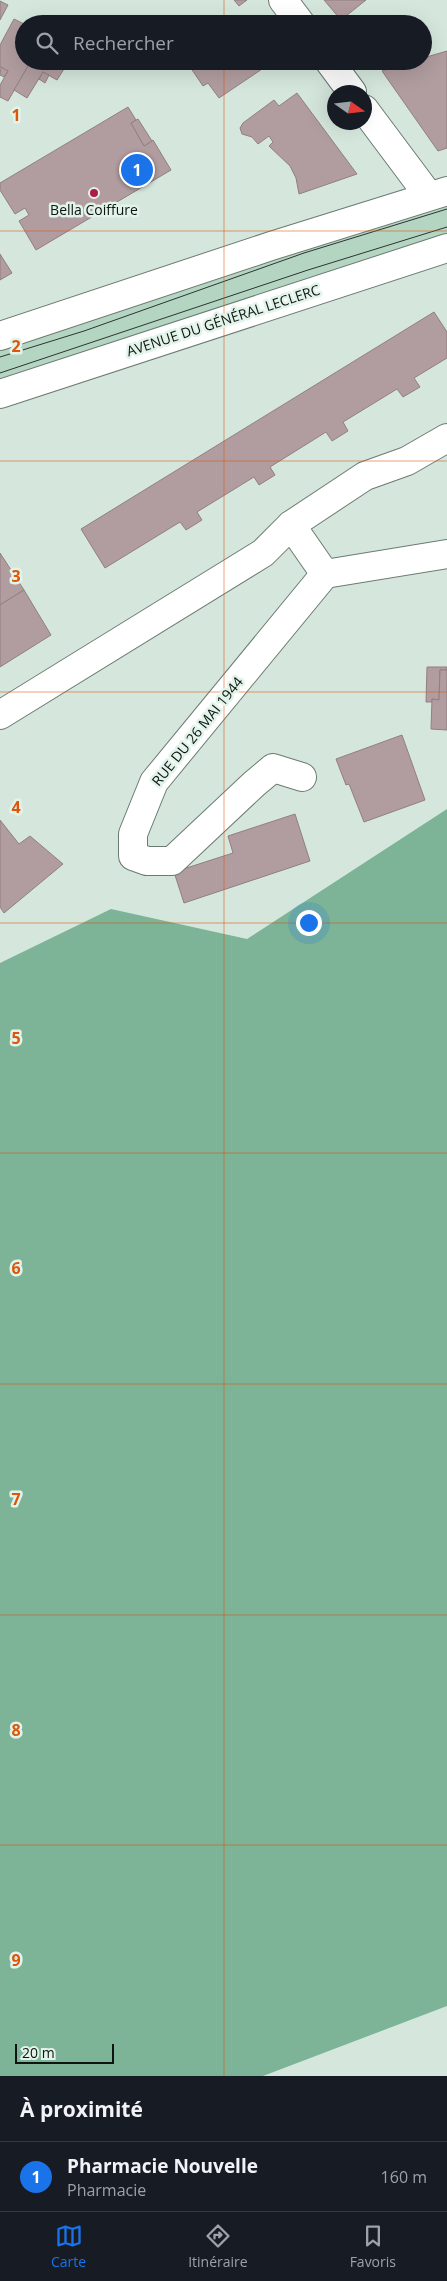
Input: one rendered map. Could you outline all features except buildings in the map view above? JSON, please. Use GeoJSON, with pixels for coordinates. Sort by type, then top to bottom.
{"type":"FeatureCollection","features":[{"type":"Feature","properties":{"kind":"street"},"geometry":{"type":"LineString","coordinates":[[283,0],[294,15]]}},
{"type":"Feature","properties":{"kind":"street"},"geometry":{"type":"LineString","coordinates":[[336,70],[347,85]]}},
{"type":"Feature","properties":{"kind":"street"},"geometry":{"type":"LineString","coordinates":[[0,336],[271,246],[438,194],[372,118]]}},
{"type":"Feature","properties":{"kind":"street","name":"AVENUE DU GÉNÉRAL LECLERC"},"geometry":{"type":"LineString","coordinates":[[0,394],[447,248]]}},
{"type":"Feature","properties":{"kind":"street"},"geometry":{"type":"LineString","coordinates":[[0,715],[263,553],[291,525],[365,476],[407,461],[447,438]]}},
{"type":"Feature","properties":{"kind":"street"},"geometry":{"type":"LineString","coordinates":[[291,525],[325,574],[447,554]]}},
{"type":"Feature","properties":{"kind":"street","name":"RUE DU 26 MAI 1944"},"geometry":{"type":"LineString","coordinates":[[302,777],[273,768],[172,861],[147,861],[134,856],[133,834],[154,782],[325,574]]}},
{"type":"Feature","properties":{"kind":"green space"},"geometry":{"type":"Polygon","coordinates":[[[447,201],[447,235],[310,278],[0,383],[0,348],[447,201]]]}},
{"type":"Feature","properties":{"kind":"green space"},"geometry":{"type":"Polygon","coordinates":[[[447,809],[447,2006],[263,2076],[0,2076],[0,963],[111,909],[247,939],[447,809]]]}},
{"type":"Feature","properties":{"kind":"tram line"},"geometry":{"type":"LineString","coordinates":[[0,357],[84,331],[304,253],[447,209]]}},
{"type":"Feature","properties":{"kind":"tram line"},"geometry":{"type":"LineString","coordinates":[[0,373],[308,270],[447,227]]}},
{"type":"Feature","properties":{"kind":"place","name":"Pharmacie Nouvelle"},"geometry":{"type":"Point","coordinates":[137,170]}},
{"type":"Feature","properties":{"kind":"place","name":"Bella Coiffure"},"geometry":{"type":"Point","coordinates":[94,193]}}]}
